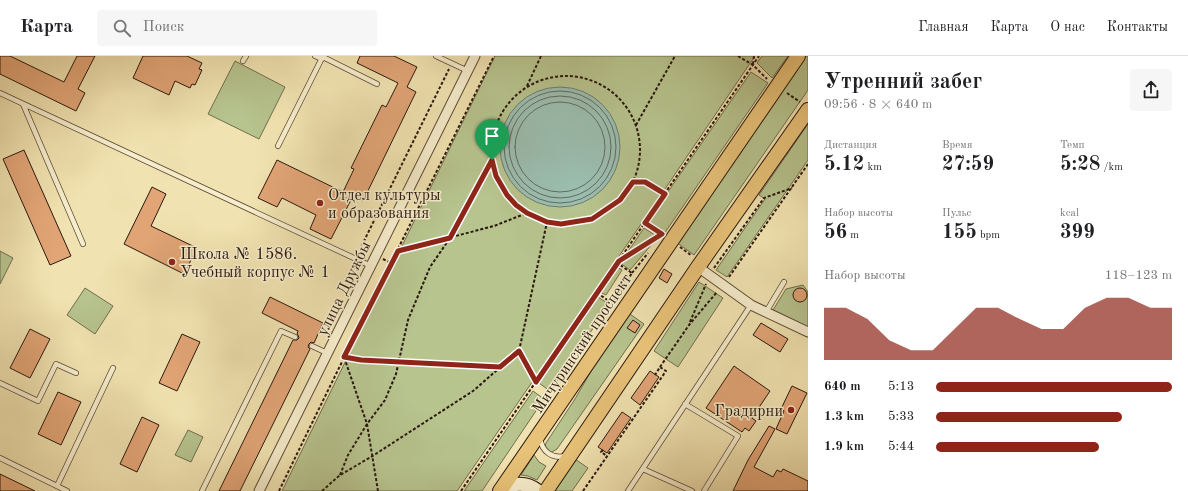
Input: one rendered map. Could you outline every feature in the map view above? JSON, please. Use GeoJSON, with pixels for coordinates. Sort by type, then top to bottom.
{"type":"FeatureCollection","features":[{"type":"Feature","properties":{"kind":"main road","name":"Мичуринский проспект"},"geometry":{"type":"LineString","coordinates":[[500,491],[798,56]]}},
{"type":"Feature","properties":{"kind":"main road"},"geometry":{"type":"LineString","coordinates":[[546,491],[701,267],[805,107]]}},
{"type":"Feature","properties":{"kind":"main road"},"geometry":{"type":"LineString","coordinates":[[500,491],[510,485],[524,484],[538,491]]}},
{"type":"Feature","properties":{"kind":"street","name":"улица Дружбы"},"geometry":{"type":"LineString","coordinates":[[258,491],[475,56]]}},
{"type":"Feature","properties":{"kind":"street"},"geometry":{"type":"LineString","coordinates":[[701,267],[751,305],[808,332]]}},
{"type":"Feature","properties":{"kind":"lane"},"geometry":{"type":"LineString","coordinates":[[243,61],[246,56]]}},
{"type":"Feature","properties":{"kind":"lane"},"geometry":{"type":"LineString","coordinates":[[315,56],[322,57],[377,84]]}},
{"type":"Feature","properties":{"kind":"lane"},"geometry":{"type":"LineString","coordinates":[[436,56],[468,71]]}},
{"type":"Feature","properties":{"kind":"lane"},"geometry":{"type":"LineString","coordinates":[[278,146],[322,57]]}},
{"type":"Feature","properties":{"kind":"lane"},"geometry":{"type":"LineString","coordinates":[[0,93],[371,266]]}},
{"type":"Feature","properties":{"kind":"lane"},"geometry":{"type":"LineString","coordinates":[[23,104],[83,244]]}},
{"type":"Feature","properties":{"kind":"lane"},"geometry":{"type":"LineString","coordinates":[[766,312],[784,282]]}},
{"type":"Feature","properties":{"kind":"lane"},"geometry":{"type":"LineString","coordinates":[[628,491],[751,305]]}},
{"type":"Feature","properties":{"kind":"lane"},"geometry":{"type":"LineString","coordinates":[[202,491],[282,331],[295,337]]}},
{"type":"Feature","properties":{"kind":"lane"},"geometry":{"type":"LineString","coordinates":[[312,346],[327,354]]}},
{"type":"Feature","properties":{"kind":"lane"},"geometry":{"type":"LineString","coordinates":[[0,383],[38,401],[56,364],[76,373]]}},
{"type":"Feature","properties":{"kind":"lane"},"geometry":{"type":"LineString","coordinates":[[57,486],[113,368]]}},
{"type":"Feature","properties":{"kind":"lane"},"geometry":{"type":"LineString","coordinates":[[685,404],[738,436],[704,491]]}},
{"type":"Feature","properties":{"kind":"lane"},"geometry":{"type":"LineString","coordinates":[[542,431],[540,438],[541,444],[546,452],[556,457],[561,457],[566,456],[573,451]]}},
{"type":"Feature","properties":{"kind":"lane"},"geometry":{"type":"LineString","coordinates":[[0,458],[67,491]]}},
{"type":"Feature","properties":{"kind":"lane"},"geometry":{"type":"LineString","coordinates":[[643,469],[692,491]]}},
{"type":"Feature","properties":{"kind":"path"},"geometry":{"type":"LineString","coordinates":[[279,491],[494,56]]}},
{"type":"Feature","properties":{"kind":"path"},"geometry":{"type":"LineString","coordinates":[[527,86],[562,75],[579,76],[604,86],[623,102],[636,125],[640,155],[633,182],[620,200],[592,219],[561,224],[547,222],[527,213],[516,205],[507,195],[496,176],[492,160],[492,139],[497,122],[506,106],[527,86],[541,56]]}},
{"type":"Feature","properties":{"kind":"path"},"geometry":{"type":"LineString","coordinates":[[636,125],[675,56]]}},
{"type":"Feature","properties":{"kind":"path"},"geometry":{"type":"LineString","coordinates":[[738,56],[753,65],[770,82]]}},
{"type":"Feature","properties":{"kind":"path"},"geometry":{"type":"LineString","coordinates":[[753,65],[754,56]]}},
{"type":"Feature","properties":{"kind":"path"},"geometry":{"type":"LineString","coordinates":[[461,491],[758,56]]}},
{"type":"Feature","properties":{"kind":"path"},"geometry":{"type":"LineString","coordinates":[[391,263],[361,247],[452,63]]}},
{"type":"Feature","properties":{"kind":"path"},"geometry":{"type":"LineString","coordinates":[[784,91],[805,107]]}},
{"type":"Feature","properties":{"kind":"path"},"geometry":{"type":"LineString","coordinates":[[340,475],[348,455],[366,424],[385,400],[396,374],[408,320],[430,267],[450,238],[492,160]]}},
{"type":"Feature","properties":{"kind":"path"},"geometry":{"type":"LineString","coordinates":[[655,374],[689,325],[723,285],[808,164]]}},
{"type":"Feature","properties":{"kind":"path"},"geometry":{"type":"LineString","coordinates":[[633,182],[645,182],[665,194]]}},
{"type":"Feature","properties":{"kind":"path"},"geometry":{"type":"LineString","coordinates":[[689,325],[701,267],[764,198],[792,188]]}},
{"type":"Feature","properties":{"kind":"path"},"geometry":{"type":"LineString","coordinates":[[398,251],[494,226],[527,213]]}},
{"type":"Feature","properties":{"kind":"path"},"geometry":{"type":"LineString","coordinates":[[322,491],[340,475],[371,457],[472,390],[519,351],[547,222]]}},
{"type":"Feature","properties":{"kind":"path"},"geometry":{"type":"LineString","coordinates":[[618,262],[662,234],[645,223]]}},
{"type":"Feature","properties":{"kind":"path"},"geometry":{"type":"LineString","coordinates":[[679,247],[701,267]]}},
{"type":"Feature","properties":{"kind":"path"},"geometry":{"type":"LineString","coordinates":[[597,293],[612,303],[632,273],[618,262]]}},
{"type":"Feature","properties":{"kind":"path"},"geometry":{"type":"LineString","coordinates":[[519,351],[536,382]]}},
{"type":"Feature","properties":{"kind":"path"},"geometry":{"type":"LineString","coordinates":[[344,357],[361,360],[500,367]]}},
{"type":"Feature","properties":{"kind":"path"},"geometry":{"type":"LineString","coordinates":[[344,357],[366,424],[378,491]]}},
{"type":"Feature","properties":{"kind":"path"},"geometry":{"type":"LineString","coordinates":[[582,491],[666,371],[660,367]]}},
{"type":"Feature","properties":{"kind":"path"},"geometry":{"type":"LineString","coordinates":[[603,450],[601,452],[607,456]]}},
{"type":"Feature","properties":{"kind":"green space"},"geometry":{"type":"Polygon","coordinates":[[[495,56],[755,56],[457,491],[282,491],[495,56]]]}},
{"type":"Feature","properties":{"kind":"green space"},"geometry":{"type":"Polygon","coordinates":[[[762,56],[788,56],[772,78],[757,63],[762,56]]]}},
{"type":"Feature","properties":{"kind":"green space"},"geometry":{"type":"Polygon","coordinates":[[[803,56],[808,56],[808,90],[694,255],[676,242],[803,56]]]}},
{"type":"Feature","properties":{"kind":"green space"},"geometry":{"type":"Polygon","coordinates":[[[235,61],[285,87],[259,139],[208,114],[235,61]]]}},
{"type":"Feature","properties":{"kind":"green space"},"geometry":{"type":"Polygon","coordinates":[[[751,72],[768,83],[664,234],[647,222],[751,72]]]}},
{"type":"Feature","properties":{"kind":"green space"},"geometry":{"type":"Polygon","coordinates":[[[808,124],[808,160],[727,277],[716,270],[765,199],[759,195],[808,124]]]}},
{"type":"Feature","properties":{"kind":"green space"},"geometry":{"type":"Polygon","coordinates":[[[644,228],[658,237],[630,270],[620,263],[644,228]]]}},
{"type":"Feature","properties":{"kind":"green space"},"geometry":{"type":"Polygon","coordinates":[[[0,251],[13,258],[0,284],[0,251]]]}},
{"type":"Feature","properties":{"kind":"green space"},"geometry":{"type":"Polygon","coordinates":[[[617,267],[622,270],[606,295],[600,292],[617,267]]]}},
{"type":"Feature","properties":{"kind":"green space"},"geometry":{"type":"Polygon","coordinates":[[[699,282],[723,298],[678,367],[654,351],[699,282]]]}},
{"type":"Feature","properties":{"kind":"green space"},"geometry":{"type":"Polygon","coordinates":[[[803,285],[808,292],[808,327],[773,310],[786,289],[803,285]]]}},
{"type":"Feature","properties":{"kind":"green space"},"geometry":{"type":"Polygon","coordinates":[[[85,288],[113,306],[95,334],[67,315],[85,288]]]}},
{"type":"Feature","properties":{"kind":"green space"},"geometry":{"type":"Polygon","coordinates":[[[598,297],[607,303],[594,327],[550,391],[539,383],[598,297]]]}},
{"type":"Feature","properties":{"kind":"green space"},"geometry":{"type":"Polygon","coordinates":[[[627,312],[644,324],[557,449],[552,452],[548,451],[545,446],[546,443],[575,399],[627,312]]]}},
{"type":"Feature","properties":{"kind":"green space"},"geometry":{"type":"Polygon","coordinates":[[[533,391],[544,399],[482,491],[464,491],[533,391]]]}},
{"type":"Feature","properties":{"kind":"green space"},"geometry":{"type":"Polygon","coordinates":[[[188,430],[203,437],[191,462],[175,455],[188,430]]]}},
{"type":"Feature","properties":{"kind":"green space"},"geometry":{"type":"Polygon","coordinates":[[[534,455],[539,462],[546,466],[537,480],[521,475],[534,455]]]}},
{"type":"Feature","properties":{"kind":"green space"},"geometry":{"type":"Polygon","coordinates":[[[575,459],[588,468],[572,491],[552,491],[575,459]]]}},
{"type":"Feature","properties":{"kind":"water"},"geometry":{"type":"Polygon","coordinates":[[[560,87],[583,91],[602,105],[616,124],[620,147],[616,170],[602,189],[583,203],[560,207],[537,203],[518,189],[504,170],[500,147],[504,124],[518,105],[537,91],[560,87]]]}},
{"type":"Feature","properties":{"kind":"building"},"geometry":{"type":"Polygon","coordinates":[[[0,56],[10,56],[64,82],[77,56],[95,56],[78,89],[85,93],[76,111],[0,74],[0,56]]]}},
{"type":"Feature","properties":{"kind":"building"},"geometry":{"type":"Polygon","coordinates":[[[143,56],[187,56],[202,63],[199,69],[202,70],[195,85],[192,84],[190,88],[175,81],[169,95],[133,78],[143,56]]]}},
{"type":"Feature","properties":{"kind":"building"},"geometry":{"type":"Polygon","coordinates":[[[360,56],[394,56],[417,67],[407,87],[416,92],[363,201],[353,196],[331,239],[310,229],[316,215],[282,198],[277,207],[258,198],[277,160],[343,192],[354,169],[351,168],[382,105],[386,107],[398,83],[357,63],[360,56]]]}},
{"type":"Feature","properties":{"kind":"building"},"geometry":{"type":"Polygon","coordinates":[[[24,150],[71,256],[50,265],[3,159],[24,150]]]}},
{"type":"Feature","properties":{"kind":"building"},"geometry":{"type":"Polygon","coordinates":[[[152,187],[166,194],[151,226],[197,248],[184,274],[124,244],[152,187]]]}},
{"type":"Feature","properties":{"kind":"building"},"geometry":{"type":"Polygon","coordinates":[[[664,269],[672,274],[667,283],[659,278],[664,269]]]}},
{"type":"Feature","properties":{"kind":"building"},"geometry":{"type":"Polygon","coordinates":[[[800,288],[805,290],[807,295],[805,300],[800,302],[795,300],[793,295],[795,290],[800,288]]]}},
{"type":"Feature","properties":{"kind":"building"},"geometry":{"type":"Polygon","coordinates":[[[270,297],[323,323],[314,343],[311,342],[309,344],[308,347],[310,349],[240,491],[219,491],[293,340],[297,340],[299,338],[297,334],[298,331],[262,313],[270,297]]]}},
{"type":"Feature","properties":{"kind":"building"},"geometry":{"type":"Polygon","coordinates":[[[633,320],[640,325],[635,333],[627,328],[633,320]]]}},
{"type":"Feature","properties":{"kind":"building"},"geometry":{"type":"Polygon","coordinates":[[[761,323],[788,339],[780,352],[753,335],[761,323]]]}},
{"type":"Feature","properties":{"kind":"building"},"geometry":{"type":"Polygon","coordinates":[[[30,329],[50,339],[30,378],[10,368],[30,329]]]}},
{"type":"Feature","properties":{"kind":"building"},"geometry":{"type":"Polygon","coordinates":[[[182,334],[200,342],[177,391],[159,383],[182,334]]]}},
{"type":"Feature","properties":{"kind":"building"},"geometry":{"type":"Polygon","coordinates":[[[734,366],[770,391],[752,418],[756,421],[749,431],[745,428],[742,432],[706,408],[734,366]]]}},
{"type":"Feature","properties":{"kind":"building"},"geometry":{"type":"Polygon","coordinates":[[[650,371],[659,377],[640,405],[631,398],[650,371]]]}},
{"type":"Feature","properties":{"kind":"building","name":"Градирни"},"geometry":{"type":"Polygon","coordinates":[[[792,386],[807,393],[787,434],[776,429],[784,411],[781,409],[792,386]]]}},
{"type":"Feature","properties":{"kind":"building"},"geometry":{"type":"Polygon","coordinates":[[[58,392],[81,402],[61,445],[38,434],[58,392]]]}},
{"type":"Feature","properties":{"kind":"building"},"geometry":{"type":"Polygon","coordinates":[[[622,412],[631,418],[607,453],[598,447],[622,412]]]}},
{"type":"Feature","properties":{"kind":"building"},"geometry":{"type":"Polygon","coordinates":[[[142,417],[159,425],[137,472],[120,464],[142,417]]]}},
{"type":"Feature","properties":{"kind":"building"},"geometry":{"type":"Polygon","coordinates":[[[769,426],[775,429],[754,467],[773,477],[777,470],[781,472],[783,469],[808,481],[808,491],[733,491],[748,460],[769,426]]]}},
{"type":"Feature","properties":{"kind":"building"},"geometry":{"type":"Polygon","coordinates":[[[0,474],[35,491],[0,491],[0,474]]]}},
{"type":"Feature","properties":{"kind":"place","name":"Отдел культуры и образования"},"geometry":{"type":"Point","coordinates":[320,203]}},
{"type":"Feature","properties":{"kind":"place","name":"Школа № 1586. Учебный корпус № 1"},"geometry":{"type":"Point","coordinates":[172,262]}},
{"type":"Feature","properties":{"kind":"place","name":"Градирни"},"geometry":{"type":"Point","coordinates":[791,410]}},
{"type":"Feature","properties":{"kind":"route"},"geometry":{"type":"LineString","coordinates":[[492,160],[496,176],[507,195],[516,205],[527,213],[547,222],[561,224],[592,219],[620,200],[633,182],[645,182],[665,194],[645,223],[662,234],[619,261],[536,382],[519,351],[500,367],[361,360],[344,357],[398,251],[450,238],[492,160]]}}]}
